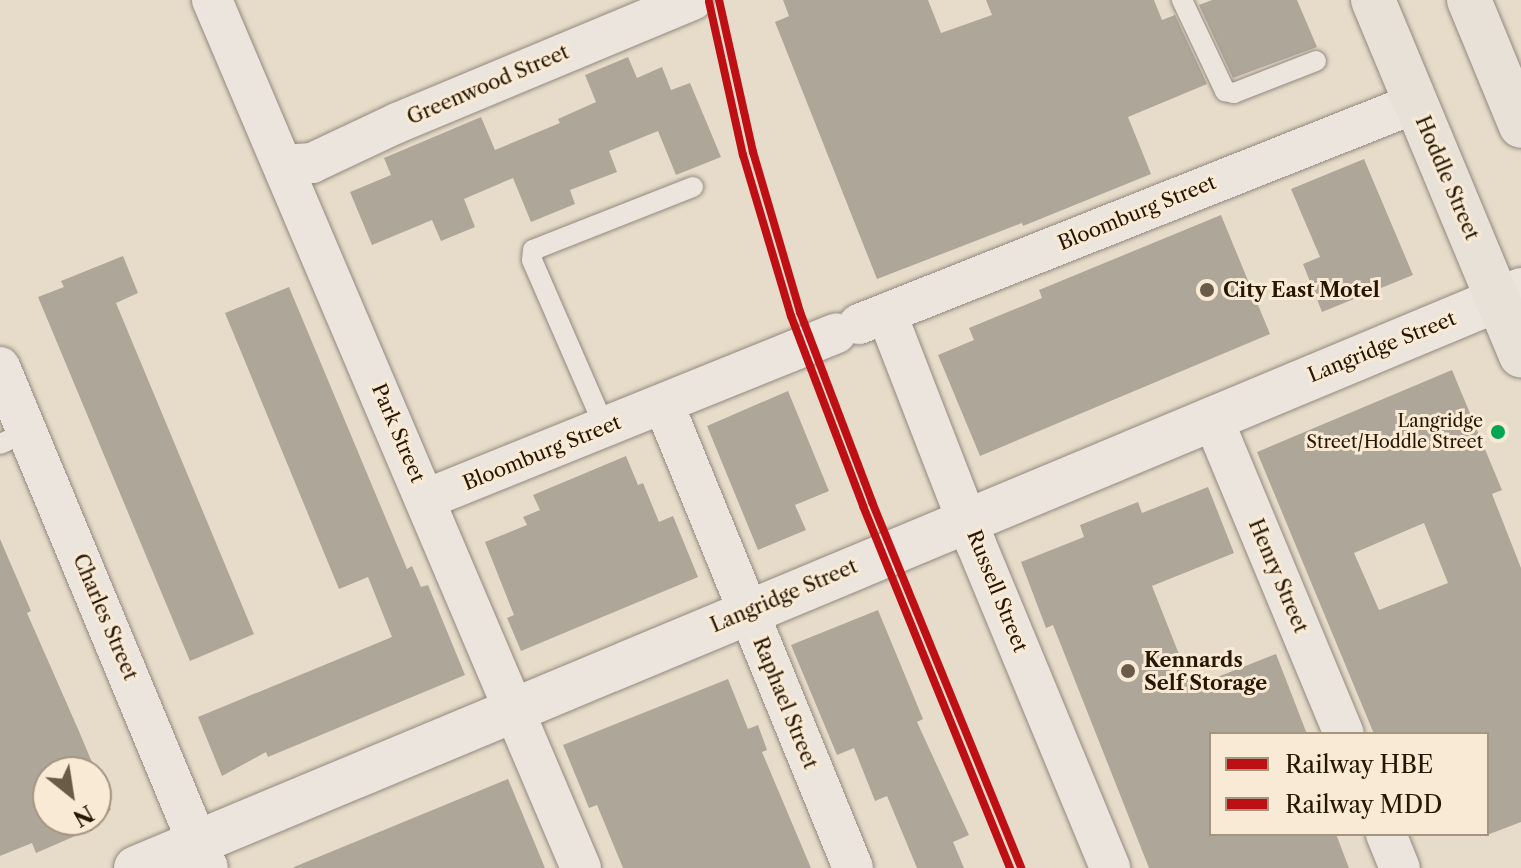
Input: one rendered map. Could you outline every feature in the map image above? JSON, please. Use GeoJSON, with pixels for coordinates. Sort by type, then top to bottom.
{"type":"FeatureCollection","features":[{"type":"Feature","properties":{"kind":"highway","name":"Hoddle Street"},"geometry":{"type":"LineString","coordinates":[[1373,0],[1416,103],[1510,295],[1521,355]]}},
{"type":"Feature","properties":{"kind":"highway"},"geometry":{"type":"LineString","coordinates":[[1469,0],[1521,126]]}},
{"type":"Feature","properties":{"kind":"street","name":"Park Street"},"geometry":{"type":"LineString","coordinates":[[212,0],[581,868]]}},
{"type":"Feature","properties":{"kind":"street","name":"Greenwood Street"},"geometry":{"type":"LineString","coordinates":[[284,165],[312,163],[397,123],[692,0]]}},
{"type":"Feature","properties":{"kind":"street","name":"Bloomburg Street"},"geometry":{"type":"LineString","coordinates":[[426,499],[1416,103]]}},
{"type":"Feature","properties":{"kind":"street","name":"Langridge Street"},"geometry":{"type":"LineString","coordinates":[[136,868],[203,855],[515,708],[1510,295]]}},
{"type":"Feature","properties":{"kind":"street","name":"Russell Street"},"geometry":{"type":"LineString","coordinates":[[862,323],[891,325],[1110,868]]}},
{"type":"Feature","properties":{"kind":"street","name":"Charles Street"},"geometry":{"type":"LineString","coordinates":[[0,367],[14,438],[203,855]]}},
{"type":"Feature","properties":{"kind":"street","name":"Raphael Street"},"geometry":{"type":"LineString","coordinates":[[664,405],[853,868]]}},
{"type":"Feature","properties":{"kind":"street","name":"Henry Street"},"geometry":{"type":"LineString","coordinates":[[1212,417],[1343,732]]}},
{"type":"Feature","properties":{"kind":"street"},"geometry":{"type":"LineString","coordinates":[[1387,836],[1400,868]]}},
{"type":"Feature","properties":{"kind":"lane"},"geometry":{"type":"LineString","coordinates":[[1182,0],[1225,91],[1234,93],[1316,61]]}},
{"type":"Feature","properties":{"kind":"lane"},"geometry":{"type":"LineString","coordinates":[[605,428],[532,260],[533,250],[693,187]]}},
{"type":"Feature","properties":{"kind":"building"},"geometry":{"type":"Polygon","coordinates":[[[783,0],[928,0],[941,33],[992,15],[986,0],[1154,0],[1162,20],[1175,15],[1207,84],[1128,117],[1151,174],[1023,226],[1022,223],[877,279],[775,22],[789,16],[783,0]]]}},
{"type":"Feature","properties":{"kind":"building"},"geometry":{"type":"Polygon","coordinates":[[[1212,0],[1297,0],[1317,47],[1233,78],[1199,5],[1212,0]]]}},
{"type":"Feature","properties":{"kind":"building"},"geometry":{"type":"Polygon","coordinates":[[[628,57],[637,78],[662,67],[671,90],[690,83],[721,157],[676,175],[658,131],[609,151],[617,172],[570,190],[575,204],[531,222],[513,178],[464,199],[475,227],[441,241],[432,220],[372,245],[350,192],[391,175],[384,158],[481,117],[495,150],[560,123],[558,119],[596,102],[585,75],[628,57]]]}},
{"type":"Feature","properties":{"kind":"building"},"geometry":{"type":"Polygon","coordinates":[[[1364,159],[1413,275],[1322,312],[1303,264],[1320,257],[1291,189],[1364,159]]]}},
{"type":"Feature","properties":{"kind":"building"},"geometry":{"type":"Polygon","coordinates":[[[1221,215],[1270,334],[980,456],[938,355],[974,340],[969,328],[1042,298],[1039,290],[1221,215]]]}},
{"type":"Feature","properties":{"kind":"building"},"geometry":{"type":"Polygon","coordinates":[[[123,256],[138,293],[116,303],[254,634],[190,661],[38,297],[64,287],[61,281],[123,256]]]}},
{"type":"Feature","properties":{"kind":"building"},"geometry":{"type":"Polygon","coordinates":[[[289,287],[407,569],[412,566],[421,587],[428,585],[465,675],[268,757],[266,752],[222,776],[198,717],[392,637],[368,577],[339,589],[225,313],[289,287]]]}},
{"type":"Feature","properties":{"kind":"building"},"geometry":{"type":"Polygon","coordinates":[[[1452,370],[1502,490],[1492,494],[1521,568],[1521,822],[1489,834],[1489,732],[1373,732],[1257,452],[1452,370]],[[1424,523],[1354,553],[1379,610],[1448,583],[1424,523]]]}},
{"type":"Feature","properties":{"kind":"building"},"geometry":{"type":"Polygon","coordinates":[[[788,391],[829,491],[795,505],[806,530],[758,550],[707,426],[788,391]]]}},
{"type":"Feature","properties":{"kind":"building"},"geometry":{"type":"Polygon","coordinates":[[[626,456],[638,485],[643,483],[659,522],[673,516],[698,577],[521,651],[507,618],[514,615],[485,542],[527,525],[523,517],[540,510],[533,495],[626,456]]]}},
{"type":"Feature","properties":{"kind":"building","name":"Kennards Self Storage"},"geometry":{"type":"Polygon","coordinates":[[[1208,487],[1234,553],[1152,586],[1192,687],[1276,654],[1306,732],[1209,732],[1209,836],[1337,836],[1349,868],[1149,868],[1053,625],[1046,628],[1021,562],[1084,537],[1080,525],[1138,502],[1142,513],[1208,487]]]}},
{"type":"Feature","properties":{"kind":"building"},"geometry":{"type":"Polygon","coordinates":[[[0,539],[31,611],[27,613],[89,756],[32,756],[32,836],[75,836],[36,853],[32,843],[0,856],[0,539]]]}},
{"type":"Feature","properties":{"kind":"building"},"geometry":{"type":"Polygon","coordinates":[[[878,610],[923,719],[917,722],[969,835],[953,842],[964,868],[917,868],[887,796],[875,801],[854,748],[837,755],[791,645],[878,610]]]}},
{"type":"Feature","properties":{"kind":"building"},"geometry":{"type":"Polygon","coordinates":[[[728,679],[748,729],[758,725],[767,750],[762,752],[811,868],[623,868],[597,805],[589,808],[563,745],[728,679]]]}},
{"type":"Feature","properties":{"kind":"building"},"geometry":{"type":"Polygon","coordinates":[[[508,779],[545,868],[294,868],[294,867],[508,779]]]}},
{"type":"Feature","properties":{"kind":"rail line","name":"HBE"},"geometry":{"type":"LineString","coordinates":[[719,0],[753,152],[800,312],[872,502],[1021,868]]}},
{"type":"Feature","properties":{"kind":"rail line","name":"MDD"},"geometry":{"type":"LineString","coordinates":[[709,2],[743,155],[791,316],[863,506],[1010,868]]}},
{"type":"Feature","properties":{"kind":"place","name":"City East Motel"},"geometry":{"type":"Point","coordinates":[1207,290]}},
{"type":"Feature","properties":{"kind":"place","name":"Langridge Street/Hoddle Street"},"geometry":{"type":"Point","coordinates":[1498,432]}},
{"type":"Feature","properties":{"kind":"place","name":"Kennards Self Storage"},"geometry":{"type":"Point","coordinates":[1128,671]}}]}
